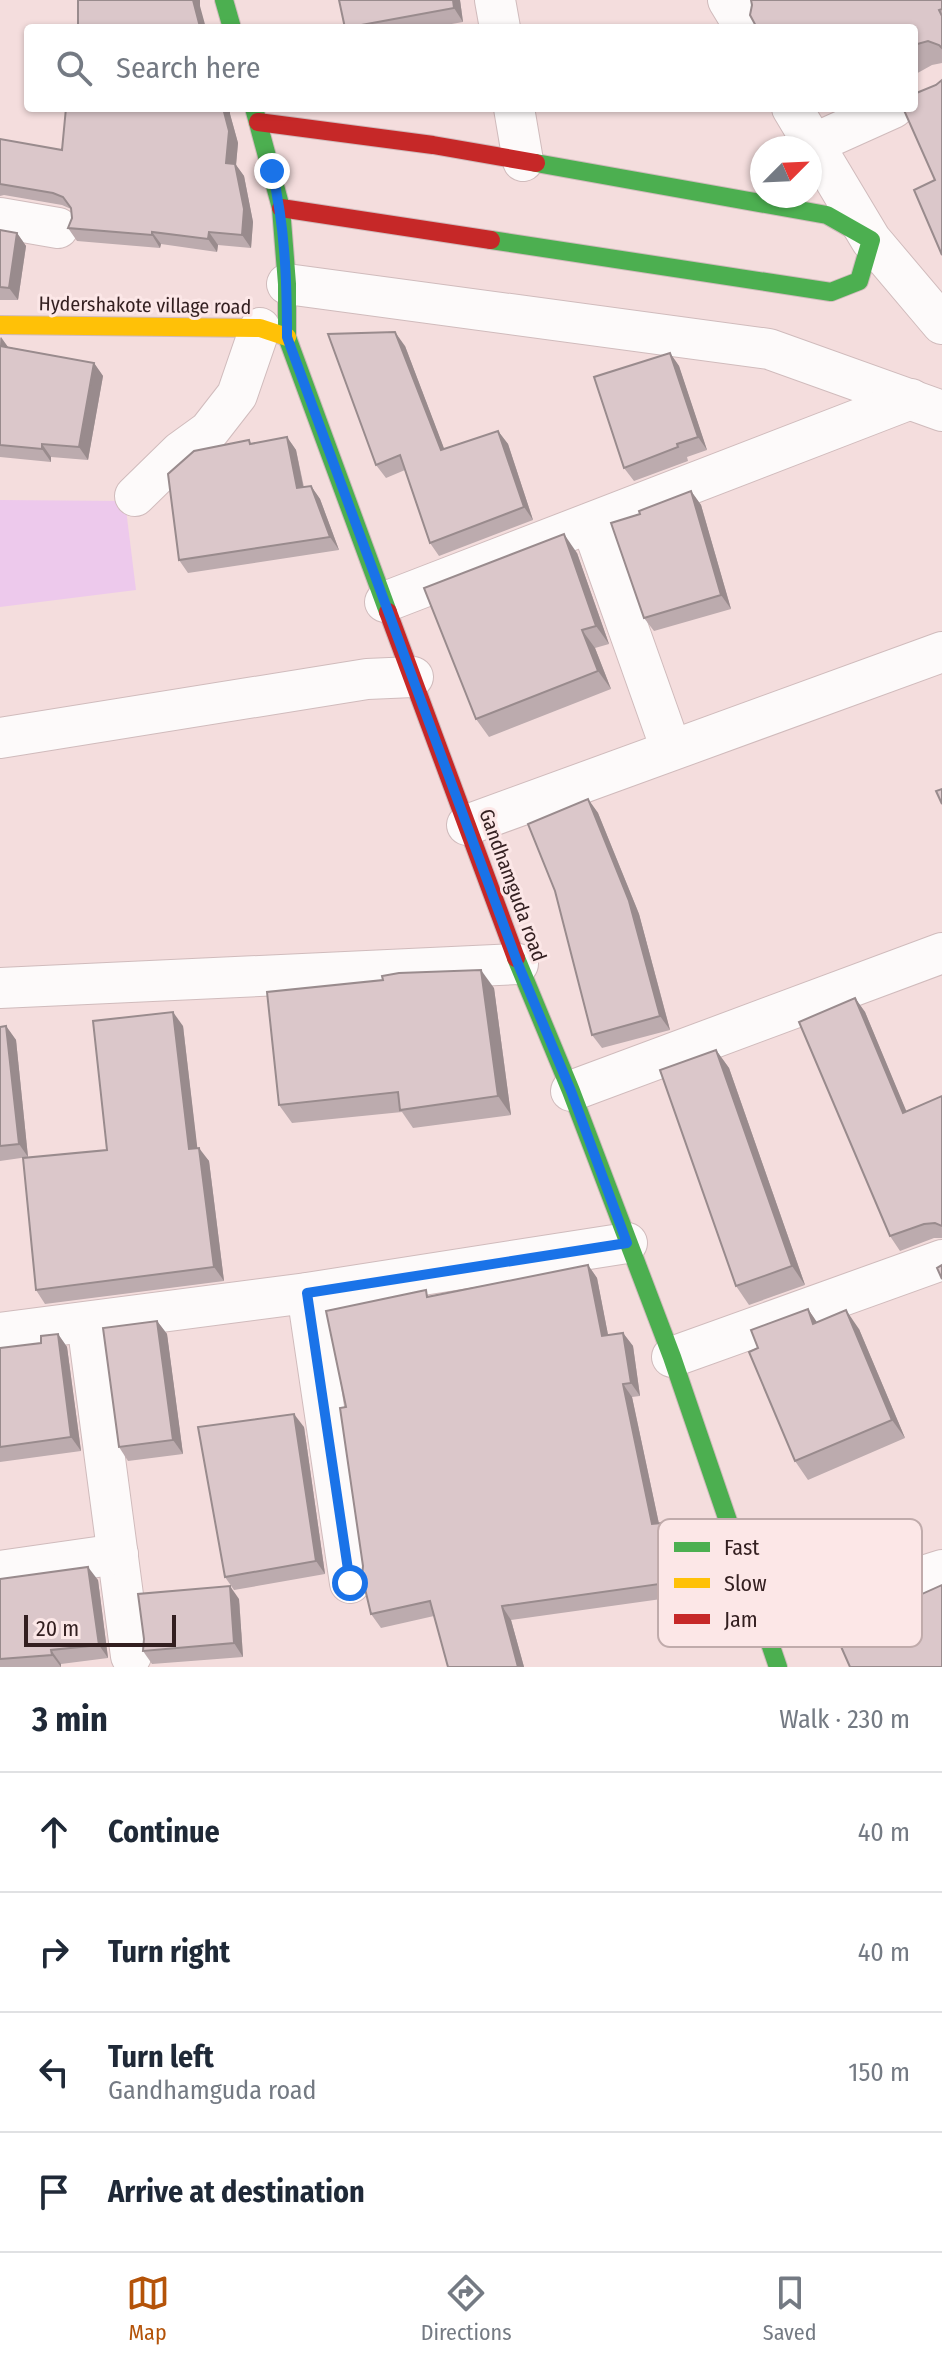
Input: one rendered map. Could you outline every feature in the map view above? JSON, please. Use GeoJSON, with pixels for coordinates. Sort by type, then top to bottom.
{"type":"FeatureCollection","features":[{"type":"Feature","properties":{"kind":"street"},"geometry":{"type":"LineString","coordinates":[[224,0],[231,24]]}},
{"type":"Feature","properties":{"kind":"street"},"geometry":{"type":"LineString","coordinates":[[495,0],[499,24]]}},
{"type":"Feature","properties":{"kind":"street"},"geometry":{"type":"LineString","coordinates":[[728,0],[743,24]]}},
{"type":"Feature","properties":{"kind":"street"},"geometry":{"type":"LineString","coordinates":[[515,112],[523,161]]}},
{"type":"Feature","properties":{"kind":"street"},"geometry":{"type":"LineString","coordinates":[[794,112],[808,136]]}},
{"type":"Feature","properties":{"kind":"street"},"geometry":{"type":"LineString","coordinates":[[822,140],[885,112]]}},
{"type":"Feature","properties":{"kind":"street"},"geometry":{"type":"LineString","coordinates":[[256,115],[827,215],[871,240]]}},
{"type":"Feature","properties":{"kind":"street","name":"Gandhamguda road"},"geometry":{"type":"LineString","coordinates":[[256,115],[281,208],[287,284],[273,332],[385,602],[518,964],[571,1091],[672,1357],[727,1519]]}},
{"type":"Feature","properties":{"kind":"street"},"geometry":{"type":"LineString","coordinates":[[822,159],[871,240],[942,324]]}},
{"type":"Feature","properties":{"kind":"street"},"geometry":{"type":"LineString","coordinates":[[281,208],[831,292],[859,281],[871,240]]}},
{"type":"Feature","properties":{"kind":"street"},"geometry":{"type":"LineString","coordinates":[[0,218],[58,228]]}},
{"type":"Feature","properties":{"kind":"street"},"geometry":{"type":"LineString","coordinates":[[287,284],[769,349],[927,405]]}},
{"type":"Feature","properties":{"kind":"street","name":"Hydershakote village road"},"geometry":{"type":"LineString","coordinates":[[0,325],[273,332]]}},
{"type":"Feature","properties":{"kind":"street"},"geometry":{"type":"LineString","coordinates":[[135,496],[172,459],[209,431],[237,395],[273,332]]}},
{"type":"Feature","properties":{"kind":"street"},"geometry":{"type":"LineString","coordinates":[[385,602],[591,523],[927,405]]}},
{"type":"Feature","properties":{"kind":"street"},"geometry":{"type":"LineString","coordinates":[[591,523],[671,749]]}},
{"type":"Feature","properties":{"kind":"street"},"geometry":{"type":"LineString","coordinates":[[467,825],[942,652]]}},
{"type":"Feature","properties":{"kind":"street"},"geometry":{"type":"LineString","coordinates":[[0,738],[367,679],[413,677]]}},
{"type":"Feature","properties":{"kind":"street"},"geometry":{"type":"LineString","coordinates":[[571,1091],[942,953]]}},
{"type":"Feature","properties":{"kind":"street"},"geometry":{"type":"LineString","coordinates":[[0,988],[518,964]]}},
{"type":"Feature","properties":{"kind":"street"},"geometry":{"type":"LineString","coordinates":[[0,1333],[307,1293],[627,1243]]}},
{"type":"Feature","properties":{"kind":"street"},"geometry":{"type":"LineString","coordinates":[[672,1357],[942,1260]]}},
{"type":"Feature","properties":{"kind":"street"},"geometry":{"type":"LineString","coordinates":[[307,1293],[350,1583]]}},
{"type":"Feature","properties":{"kind":"street"},"geometry":{"type":"LineString","coordinates":[[87,1322],[131,1656]]}},
{"type":"Feature","properties":{"kind":"street"},"geometry":{"type":"LineString","coordinates":[[0,1571],[118,1554]]}},
{"type":"Feature","properties":{"kind":"street"},"geometry":{"type":"LineString","coordinates":[[922,1576],[942,1570]]}},
{"type":"Feature","properties":{"kind":"street","name":"Gandhamguda road"},"geometry":{"type":"LineString","coordinates":[[771,1647],[778,1667]]}},
{"type":"Feature","properties":{"kind":"shaded area"},"geometry":{"type":"Polygon","coordinates":[[[0,500],[125,501],[136,590],[0,607],[0,500]]]}},
{"type":"Feature","properties":{"kind":"building"},"geometry":{"type":"Polygon","coordinates":[[[78,0],[193,0],[200,24],[78,24],[78,0]]]}},
{"type":"Feature","properties":{"kind":"building"},"geometry":{"type":"Polygon","coordinates":[[[339,0],[453,0],[454,8],[367,24],[344,24],[339,0]]]}},
{"type":"Feature","properties":{"kind":"building"},"geometry":{"type":"Polygon","coordinates":[[[751,0],[942,0],[942,9],[939,10],[942,16],[942,48],[928,41],[918,44],[918,24],[755,24],[750,15],[751,0]]]}},
{"type":"Feature","properties":{"kind":"building"},"geometry":{"type":"Polygon","coordinates":[[[942,80],[942,255],[914,190],[935,180],[905,112],[918,112],[918,92],[942,80]]]}},
{"type":"Feature","properties":{"kind":"building"},"geometry":{"type":"Polygon","coordinates":[[[66,112],[224,112],[229,131],[226,163],[235,164],[244,209],[242,235],[209,232],[208,239],[152,232],[152,235],[68,228],[72,218],[71,208],[63,197],[0,184],[0,139],[62,150],[66,112]]]}},
{"type":"Feature","properties":{"kind":"building"},"geometry":{"type":"Polygon","coordinates":[[[0,230],[17,233],[9,288],[0,287],[0,230]]]}},
{"type":"Feature","properties":{"kind":"building"},"geometry":{"type":"Polygon","coordinates":[[[395,332],[441,450],[498,431],[524,507],[430,543],[400,455],[376,465],[328,334],[395,332]]]}},
{"type":"Feature","properties":{"kind":"building"},"geometry":{"type":"Polygon","coordinates":[[[0,346],[94,363],[79,447],[42,444],[42,449],[0,445],[0,346]]]}},
{"type":"Feature","properties":{"kind":"building"},"geometry":{"type":"Polygon","coordinates":[[[670,353],[698,437],[624,468],[594,377],[670,353]]]}},
{"type":"Feature","properties":{"kind":"building"},"geometry":{"type":"Polygon","coordinates":[[[287,437],[297,488],[311,486],[330,537],[179,560],[168,474],[194,451],[249,440],[250,444],[287,437]]]}},
{"type":"Feature","properties":{"kind":"building"},"geometry":{"type":"Polygon","coordinates":[[[691,491],[721,595],[644,618],[611,523],[640,514],[639,511],[691,491]]]}},
{"type":"Feature","properties":{"kind":"building"},"geometry":{"type":"Polygon","coordinates":[[[564,534],[596,626],[582,630],[598,671],[476,719],[424,588],[564,534]]]}},
{"type":"Feature","properties":{"kind":"building"},"geometry":{"type":"Polygon","coordinates":[[[942,789],[942,804],[936,791],[942,789]]]}},
{"type":"Feature","properties":{"kind":"building"},"geometry":{"type":"Polygon","coordinates":[[[588,799],[629,901],[660,1016],[592,1035],[555,891],[528,824],[588,799]]]}},
{"type":"Feature","properties":{"kind":"building"},"geometry":{"type":"Polygon","coordinates":[[[481,970],[498,1096],[400,1110],[398,1092],[279,1105],[267,992],[383,980],[382,976],[399,973],[481,970]]]}},
{"type":"Feature","properties":{"kind":"building"},"geometry":{"type":"Polygon","coordinates":[[[855,998],[903,1113],[942,1096],[942,1226],[924,1224],[890,1236],[799,1022],[855,998]]]}},
{"type":"Feature","properties":{"kind":"building"},"geometry":{"type":"Polygon","coordinates":[[[173,1012],[189,1149],[199,1148],[214,1267],[36,1290],[23,1158],[107,1150],[93,1021],[173,1012]]]}},
{"type":"Feature","properties":{"kind":"building"},"geometry":{"type":"Polygon","coordinates":[[[6,1026],[19,1144],[0,1146],[0,1027],[6,1026]]]}},
{"type":"Feature","properties":{"kind":"building"},"geometry":{"type":"Polygon","coordinates":[[[716,1050],[792,1266],[736,1286],[660,1070],[716,1050]]]}},
{"type":"Feature","properties":{"kind":"building"},"geometry":{"type":"Polygon","coordinates":[[[588,1265],[602,1336],[623,1333],[631,1383],[623,1384],[652,1524],[658,1523],[658,1584],[502,1606],[518,1667],[448,1667],[430,1601],[371,1614],[362,1576],[340,1408],[346,1407],[326,1311],[426,1290],[427,1297],[588,1265]]]}},
{"type":"Feature","properties":{"kind":"building"},"geometry":{"type":"Polygon","coordinates":[[[808,1309],[813,1324],[846,1310],[892,1420],[795,1461],[749,1352],[758,1348],[751,1330],[808,1309]]]}},
{"type":"Feature","properties":{"kind":"building"},"geometry":{"type":"Polygon","coordinates":[[[157,1321],[173,1440],[119,1447],[103,1328],[157,1321]]]}},
{"type":"Feature","properties":{"kind":"building"},"geometry":{"type":"Polygon","coordinates":[[[58,1334],[71,1437],[0,1447],[0,1348],[41,1343],[41,1336],[58,1334]]]}},
{"type":"Feature","properties":{"kind":"building"},"geometry":{"type":"Polygon","coordinates":[[[294,1414],[316,1561],[225,1577],[198,1427],[294,1414]]]}},
{"type":"Feature","properties":{"kind":"building"},"geometry":{"type":"Polygon","coordinates":[[[88,1567],[99,1645],[51,1650],[52,1655],[0,1659],[0,1579],[88,1567]]]}},
{"type":"Feature","properties":{"kind":"building"},"geometry":{"type":"Polygon","coordinates":[[[942,1585],[942,1667],[850,1667],[841,1647],[922,1647],[922,1594],[942,1585]]]}},
{"type":"Feature","properties":{"kind":"building"},"geometry":{"type":"Polygon","coordinates":[[[230,1586],[234,1643],[143,1651],[138,1594],[230,1586]]]}},
{"type":"Feature","properties":{"kind":"traffic: fast"},"geometry":{"type":"LineString","coordinates":[[224,0],[231,24]]}},
{"type":"Feature","properties":{"kind":"traffic: fast"},"geometry":{"type":"LineString","coordinates":[[255,112],[281,208],[287,284],[287,337],[388,612]]}},
{"type":"Feature","properties":{"kind":"traffic: fast"},"geometry":{"type":"LineString","coordinates":[[491,240],[831,292],[859,281],[871,240],[827,215],[536,163]]}},
{"type":"Feature","properties":{"kind":"traffic: fast"},"geometry":{"type":"LineString","coordinates":[[516,958],[571,1091],[672,1357],[727,1519]]}},
{"type":"Feature","properties":{"kind":"traffic: fast"},"geometry":{"type":"LineString","coordinates":[[771,1647],[778,1667]]}},
{"type":"Feature","properties":{"kind":"traffic: slow"},"geometry":{"type":"LineString","coordinates":[[0,325],[260,328],[287,337]]}},
{"type":"Feature","properties":{"kind":"traffic: jam"},"geometry":{"type":"LineString","coordinates":[[258,122],[433,145],[536,163]]}},
{"type":"Feature","properties":{"kind":"traffic: jam"},"geometry":{"type":"LineString","coordinates":[[281,208],[491,240]]}},
{"type":"Feature","properties":{"kind":"traffic: jam"},"geometry":{"type":"LineString","coordinates":[[388,612],[516,958]]}},
{"type":"Feature","properties":{"kind":"route"},"geometry":{"type":"LineString","coordinates":[[272,171],[281,208],[287,284],[287,337],[518,964],[571,1091],[627,1243],[307,1293],[350,1583]]}}]}
